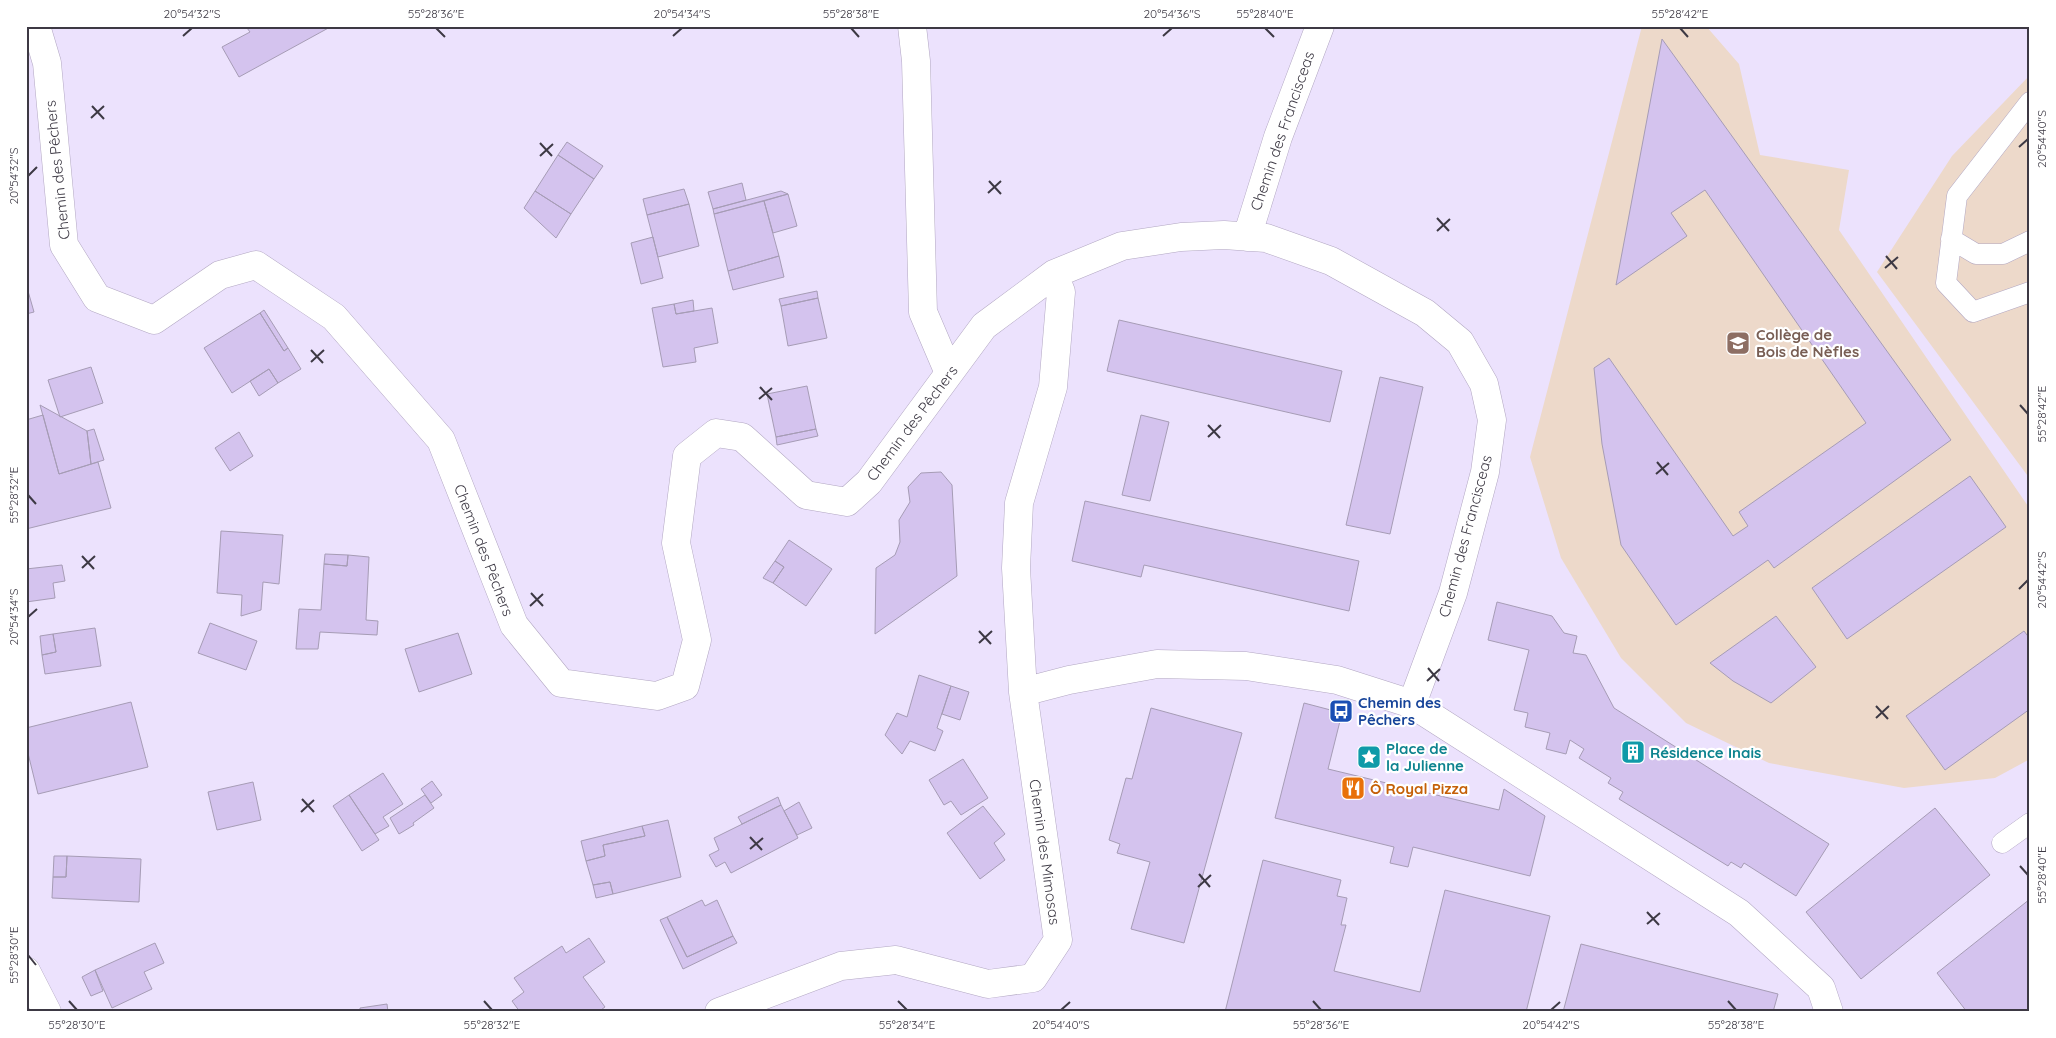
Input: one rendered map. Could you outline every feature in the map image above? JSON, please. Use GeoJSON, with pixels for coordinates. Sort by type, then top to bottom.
{"type":"FeatureCollection","features":[{"type":"Feature","properties":{"kind":"street","name":"Chemin des Pêchers"},"geometry":{"type":"LineString","coordinates":[[36,26],[47,63],[64,246],[97,298],[154,320],[220,275],[256,265],[334,317],[441,440],[514,625],[561,683],[657,696],[685,686],[697,640],[676,543],[687,456],[716,434],[742,437],[806,495],[847,502],[869,482],[984,326],[1054,274]]}},
{"type":"Feature","properties":{"kind":"street"},"geometry":{"type":"LineString","coordinates":[[912,26],[916,61],[923,312],[950,373]]}},
{"type":"Feature","properties":{"kind":"street","name":"Chemin des Francisceas"},"geometry":{"type":"LineString","coordinates":[[1247,237],[1278,137],[1320,26]]}},
{"type":"Feature","properties":{"kind":"street","name":"Chemin des Francisceas"},"geometry":{"type":"LineString","coordinates":[[1054,274],[1122,246],[1181,237],[1266,238],[1331,261],[1425,313],[1460,342],[1484,384],[1492,420],[1485,472],[1453,592],[1412,704]]}},
{"type":"Feature","properties":{"kind":"street"},"geometry":{"type":"LineString","coordinates":[[1054,274],[1061,292],[1054,387],[1019,503],[1016,568],[1023,692],[1069,680],[1157,664],[1246,666],[1337,680],[1412,704],[1739,912],[1821,988],[1829,1012]]}},
{"type":"Feature","properties":{"kind":"street","name":"Chemin des Mimosas"},"geometry":{"type":"LineString","coordinates":[[719,1012],[842,966],[896,960],[988,984],[1033,978],[1058,940],[1023,692]]}},
{"type":"Feature","properties":{"kind":"street"},"geometry":{"type":"LineString","coordinates":[[26,971],[47,1012]]}},
{"type":"Feature","properties":{"kind":"lane"},"geometry":{"type":"LineString","coordinates":[[2030,102],[1957,196],[1946,283],[1973,312],[2030,292]]}},
{"type":"Feature","properties":{"kind":"lane"},"geometry":{"type":"LineString","coordinates":[[1951,240],[1976,254],[2003,254],[2030,240]]}},
{"type":"Feature","properties":{"kind":"lane"},"geometry":{"type":"LineString","coordinates":[[2002,843],[2030,823]]}},
{"type":"Feature","properties":{"kind":"shaded area","name":"Collège de Bois de Nèfles"},"geometry":{"type":"Polygon","coordinates":[[[1642,26],[1706,26],[1739,64],[1760,155],[1849,170],[1839,230],[2030,509],[2030,759],[1995,778],[1904,788],[1769,763],[1686,723],[1621,658],[1561,558],[1530,457],[1642,26]]]}},
{"type":"Feature","properties":{"kind":"shaded area"},"geometry":{"type":"Polygon","coordinates":[[[2030,75],[2030,479],[1877,272],[1952,156],[2030,75]]]}},
{"type":"Feature","properties":{"kind":"building"},"geometry":{"type":"Polygon","coordinates":[[[250,26],[332,26],[239,77],[222,47],[250,32],[247,28],[250,26]]]}},
{"type":"Feature","properties":{"kind":"building"},"geometry":{"type":"Polygon","coordinates":[[[1662,39],[1951,440],[1774,568],[1768,560],[1676,625],[1621,545],[1602,444],[1594,368],[1609,358],[1733,536],[1748,526],[1739,512],[1866,423],[1705,190],[1671,213],[1687,236],[1616,285],[1662,39]]]}},
{"type":"Feature","properties":{"kind":"building"},"geometry":{"type":"Polygon","coordinates":[[[567,142],[603,166],[594,179],[558,155],[567,142]]]}},
{"type":"Feature","properties":{"kind":"building"},"geometry":{"type":"Polygon","coordinates":[[[558,155],[594,179],[571,214],[535,191],[558,155]]]}},
{"type":"Feature","properties":{"kind":"building"},"geometry":{"type":"Polygon","coordinates":[[[742,183],[746,200],[713,209],[708,192],[742,183]]]}},
{"type":"Feature","properties":{"kind":"building"},"geometry":{"type":"Polygon","coordinates":[[[684,189],[689,204],[647,215],[643,199],[684,189]]]}},
{"type":"Feature","properties":{"kind":"building"},"geometry":{"type":"Polygon","coordinates":[[[535,191],[571,214],[556,238],[524,208],[535,191]]]}},
{"type":"Feature","properties":{"kind":"building"},"geometry":{"type":"Polygon","coordinates":[[[781,191],[788,194],[714,214],[713,209],[781,191]]]}},
{"type":"Feature","properties":{"kind":"building"},"geometry":{"type":"Polygon","coordinates":[[[788,194],[797,226],[773,233],[764,201],[788,194]]]}},
{"type":"Feature","properties":{"kind":"building"},"geometry":{"type":"Polygon","coordinates":[[[764,201],[779,256],[728,271],[714,214],[764,201]]]}},
{"type":"Feature","properties":{"kind":"building"},"geometry":{"type":"Polygon","coordinates":[[[689,204],[699,246],[658,257],[647,215],[689,204]]]}},
{"type":"Feature","properties":{"kind":"building"},"geometry":{"type":"Polygon","coordinates":[[[653,237],[663,278],[641,284],[631,243],[653,237]]]}},
{"type":"Feature","properties":{"kind":"building"},"geometry":{"type":"Polygon","coordinates":[[[779,256],[784,277],[733,290],[728,271],[779,256]]]}},
{"type":"Feature","properties":{"kind":"building"},"geometry":{"type":"Polygon","coordinates":[[[26,284],[34,312],[26,314],[26,284]]]}},
{"type":"Feature","properties":{"kind":"building"},"geometry":{"type":"Polygon","coordinates":[[[817,291],[818,298],[781,306],[779,299],[817,291]]]}},
{"type":"Feature","properties":{"kind":"building"},"geometry":{"type":"Polygon","coordinates":[[[818,298],[827,338],[788,346],[781,306],[818,298]]]}},
{"type":"Feature","properties":{"kind":"building"},"geometry":{"type":"Polygon","coordinates":[[[693,300],[694,311],[676,314],[674,304],[693,300]]]}},
{"type":"Feature","properties":{"kind":"building"},"geometry":{"type":"Polygon","coordinates":[[[674,304],[676,314],[712,308],[718,343],[694,348],[696,362],[663,367],[652,308],[674,304]]]}},
{"type":"Feature","properties":{"kind":"building"},"geometry":{"type":"Polygon","coordinates":[[[264,310],[288,348],[284,351],[260,313],[264,310]]]}},
{"type":"Feature","properties":{"kind":"building"},"geometry":{"type":"Polygon","coordinates":[[[260,313],[284,351],[288,348],[301,369],[278,383],[269,369],[232,393],[204,348],[260,313]]]}},
{"type":"Feature","properties":{"kind":"building"},"geometry":{"type":"Polygon","coordinates":[[[1119,320],[1342,371],[1330,422],[1107,371],[1119,320]]]}},
{"type":"Feature","properties":{"kind":"building"},"geometry":{"type":"Polygon","coordinates":[[[91,367],[103,403],[60,417],[48,380],[91,367]]]}},
{"type":"Feature","properties":{"kind":"building"},"geometry":{"type":"Polygon","coordinates":[[[269,369],[278,383],[259,396],[250,381],[269,369]]]}},
{"type":"Feature","properties":{"kind":"building"},"geometry":{"type":"Polygon","coordinates":[[[1380,377],[1423,387],[1390,534],[1346,525],[1380,377]]]}},
{"type":"Feature","properties":{"kind":"building"},"geometry":{"type":"Polygon","coordinates":[[[807,386],[816,429],[776,437],[767,394],[807,386]]]}},
{"type":"Feature","properties":{"kind":"building"},"geometry":{"type":"Polygon","coordinates":[[[40,405],[87,431],[91,464],[59,474],[40,405]]]}},
{"type":"Feature","properties":{"kind":"building"},"geometry":{"type":"Polygon","coordinates":[[[43,415],[59,474],[98,462],[111,508],[26,529],[26,420],[43,415]]]}},
{"type":"Feature","properties":{"kind":"building"},"geometry":{"type":"Polygon","coordinates":[[[1141,415],[1169,422],[1150,501],[1122,495],[1141,415]]]}},
{"type":"Feature","properties":{"kind":"building"},"geometry":{"type":"Polygon","coordinates":[[[94,429],[104,460],[91,464],[87,431],[94,429]]]}},
{"type":"Feature","properties":{"kind":"building"},"geometry":{"type":"Polygon","coordinates":[[[816,429],[818,436],[777,445],[776,437],[816,429]]]}},
{"type":"Feature","properties":{"kind":"building"},"geometry":{"type":"Polygon","coordinates":[[[239,432],[253,456],[230,471],[215,448],[239,432]]]}},
{"type":"Feature","properties":{"kind":"building"},"geometry":{"type":"Polygon","coordinates":[[[941,472],[952,485],[957,576],[875,634],[876,568],[895,555],[900,542],[899,520],[910,502],[908,487],[921,473],[941,472]]]}},
{"type":"Feature","properties":{"kind":"building"},"geometry":{"type":"Polygon","coordinates":[[[1970,476],[2006,527],[1847,639],[1812,588],[1970,476]]]}},
{"type":"Feature","properties":{"kind":"building"},"geometry":{"type":"Polygon","coordinates":[[[1085,501],[1359,561],[1349,611],[1144,565],[1141,577],[1072,561],[1085,501]]]}},
{"type":"Feature","properties":{"kind":"building"},"geometry":{"type":"Polygon","coordinates":[[[221,531],[283,535],[279,584],[263,582],[261,610],[241,616],[242,595],[217,593],[221,531]]]}},
{"type":"Feature","properties":{"kind":"building"},"geometry":{"type":"Polygon","coordinates":[[[789,540],[832,569],[806,606],[773,583],[784,567],[775,561],[789,540]]]}},
{"type":"Feature","properties":{"kind":"building"},"geometry":{"type":"Polygon","coordinates":[[[325,554],[348,555],[347,566],[324,564],[325,554]]]}},
{"type":"Feature","properties":{"kind":"building"},"geometry":{"type":"Polygon","coordinates":[[[348,555],[369,557],[366,620],[378,621],[377,635],[320,632],[318,649],[296,649],[299,609],[321,610],[324,564],[347,566],[348,555]]]}},
{"type":"Feature","properties":{"kind":"building"},"geometry":{"type":"Polygon","coordinates":[[[775,561],[784,567],[773,583],[763,578],[775,561]]]}},
{"type":"Feature","properties":{"kind":"building"},"geometry":{"type":"Polygon","coordinates":[[[62,565],[65,581],[53,583],[55,598],[26,602],[26,569],[62,565]]]}},
{"type":"Feature","properties":{"kind":"building","name":"Résidence Inais"},"geometry":{"type":"Polygon","coordinates":[[[1497,602],[1552,616],[1564,633],[1577,636],[1573,653],[1586,655],[1614,708],[1829,844],[1796,896],[1744,863],[1741,868],[1731,862],[1728,866],[1619,799],[1623,792],[1608,783],[1611,778],[1579,758],[1584,749],[1570,740],[1566,754],[1546,749],[1550,733],[1525,727],[1528,713],[1514,710],[1529,650],[1488,640],[1497,602]]]}},
{"type":"Feature","properties":{"kind":"building"},"geometry":{"type":"Polygon","coordinates":[[[1776,616],[1816,667],[1771,703],[1733,681],[1710,663],[1776,616]]]}},
{"type":"Feature","properties":{"kind":"building"},"geometry":{"type":"Polygon","coordinates":[[[210,623],[257,641],[246,670],[198,653],[210,623]]]}},
{"type":"Feature","properties":{"kind":"building"},"geometry":{"type":"Polygon","coordinates":[[[95,628],[101,666],[45,674],[42,655],[56,652],[53,634],[95,628]]]}},
{"type":"Feature","properties":{"kind":"building"},"geometry":{"type":"Polygon","coordinates":[[[2024,631],[2030,639],[2030,709],[1945,770],[1906,716],[2024,631]]]}},
{"type":"Feature","properties":{"kind":"building"},"geometry":{"type":"Polygon","coordinates":[[[458,633],[472,674],[419,692],[405,649],[458,633]]]}},
{"type":"Feature","properties":{"kind":"building"},"geometry":{"type":"Polygon","coordinates":[[[53,634],[56,652],[42,655],[40,636],[53,634]]]}},
{"type":"Feature","properties":{"kind":"building"},"geometry":{"type":"Polygon","coordinates":[[[919,675],[951,686],[937,728],[943,731],[935,751],[910,741],[902,754],[885,735],[897,713],[907,717],[919,675]]]}},
{"type":"Feature","properties":{"kind":"building"},"geometry":{"type":"Polygon","coordinates":[[[951,686],[969,692],[960,720],[942,714],[951,686]]]}},
{"type":"Feature","properties":{"kind":"building"},"geometry":{"type":"Polygon","coordinates":[[[131,702],[148,767],[38,794],[26,745],[26,728],[131,702]]]}},
{"type":"Feature","properties":{"kind":"building"},"geometry":{"type":"Polygon","coordinates":[[[1304,703],[1342,713],[1328,769],[1499,810],[1504,789],[1545,816],[1530,876],[1413,847],[1408,867],[1390,863],[1394,847],[1275,818],[1304,703]]]}},
{"type":"Feature","properties":{"kind":"building"},"geometry":{"type":"Polygon","coordinates":[[[1151,708],[1242,733],[1184,943],[1131,929],[1150,862],[1117,853],[1120,844],[1109,840],[1126,778],[1132,779],[1151,708]]]}},
{"type":"Feature","properties":{"kind":"building"},"geometry":{"type":"Polygon","coordinates":[[[963,759],[988,798],[961,815],[951,801],[944,805],[929,780],[963,759]]]}},
{"type":"Feature","properties":{"kind":"building"},"geometry":{"type":"Polygon","coordinates":[[[383,773],[403,804],[383,817],[389,826],[375,834],[349,795],[383,773]]]}},
{"type":"Feature","properties":{"kind":"building"},"geometry":{"type":"Polygon","coordinates":[[[432,781],[442,795],[431,803],[421,789],[432,781]]]}},
{"type":"Feature","properties":{"kind":"building"},"geometry":{"type":"Polygon","coordinates":[[[253,782],[261,820],[217,830],[208,792],[253,782]]]}},
{"type":"Feature","properties":{"kind":"building"},"geometry":{"type":"Polygon","coordinates":[[[349,795],[379,840],[362,851],[333,806],[349,795]]]}},
{"type":"Feature","properties":{"kind":"building"},"geometry":{"type":"Polygon","coordinates":[[[425,795],[434,808],[413,823],[414,825],[399,834],[390,818],[425,795]]]}},
{"type":"Feature","properties":{"kind":"building"},"geometry":{"type":"Polygon","coordinates":[[[778,797],[781,805],[742,824],[738,817],[778,797]]]}},
{"type":"Feature","properties":{"kind":"building"},"geometry":{"type":"Polygon","coordinates":[[[799,802],[812,828],[797,835],[784,811],[799,802]]]}},
{"type":"Feature","properties":{"kind":"building"},"geometry":{"type":"Polygon","coordinates":[[[781,805],[798,838],[731,873],[725,862],[716,867],[709,855],[719,850],[714,838],[781,805]]]}},
{"type":"Feature","properties":{"kind":"building"},"geometry":{"type":"Polygon","coordinates":[[[983,806],[1005,834],[994,843],[1005,860],[980,879],[947,833],[983,806]]]}},
{"type":"Feature","properties":{"kind":"building"},"geometry":{"type":"Polygon","coordinates":[[[1935,808],[1990,875],[1861,979],[1806,912],[1935,808]]]}},
{"type":"Feature","properties":{"kind":"building"},"geometry":{"type":"Polygon","coordinates":[[[668,820],[681,877],[613,894],[610,882],[593,885],[586,861],[605,856],[603,845],[645,836],[642,826],[668,820]]]}},
{"type":"Feature","properties":{"kind":"building"},"geometry":{"type":"Polygon","coordinates":[[[642,826],[645,836],[603,845],[605,856],[586,861],[581,841],[642,826]]]}},
{"type":"Feature","properties":{"kind":"building"},"geometry":{"type":"Polygon","coordinates":[[[54,856],[67,856],[66,877],[53,877],[54,856]]]}},
{"type":"Feature","properties":{"kind":"building"},"geometry":{"type":"Polygon","coordinates":[[[67,856],[141,859],[139,902],[52,898],[53,877],[66,877],[67,856]]]}},
{"type":"Feature","properties":{"kind":"building"},"geometry":{"type":"Polygon","coordinates":[[[1263,860],[1341,880],[1337,896],[1347,898],[1341,925],[1346,925],[1334,971],[1420,992],[1445,890],[1550,916],[1526,1012],[1225,1012],[1263,860]]]}},
{"type":"Feature","properties":{"kind":"building"},"geometry":{"type":"Polygon","coordinates":[[[610,882],[613,894],[596,898],[593,885],[610,882]]]}},
{"type":"Feature","properties":{"kind":"building"},"geometry":{"type":"Polygon","coordinates":[[[2030,899],[2030,1012],[1967,1012],[1937,973],[2030,899]]]}},
{"type":"Feature","properties":{"kind":"building"},"geometry":{"type":"Polygon","coordinates":[[[702,900],[705,906],[717,900],[733,936],[687,957],[667,917],[702,900]]]}},
{"type":"Feature","properties":{"kind":"building"},"geometry":{"type":"Polygon","coordinates":[[[667,917],[687,957],[733,936],[737,943],[683,969],[660,920],[667,917]]]}},
{"type":"Feature","properties":{"kind":"building"},"geometry":{"type":"Polygon","coordinates":[[[589,938],[605,962],[583,977],[605,1007],[598,1012],[520,1012],[512,1001],[524,992],[514,978],[562,946],[566,953],[589,938]]]}},
{"type":"Feature","properties":{"kind":"building"},"geometry":{"type":"Polygon","coordinates":[[[155,943],[164,963],[144,972],[152,989],[112,1008],[95,970],[155,943]]]}},
{"type":"Feature","properties":{"kind":"building"},"geometry":{"type":"Polygon","coordinates":[[[1581,944],[1778,994],[1773,1012],[1563,1012],[1581,944]]]}},
{"type":"Feature","properties":{"kind":"building"},"geometry":{"type":"Polygon","coordinates":[[[95,970],[103,991],[91,996],[82,977],[95,970]]]}},
{"type":"Feature","properties":{"kind":"building"},"geometry":{"type":"Polygon","coordinates":[[[387,1004],[388,1012],[360,1012],[360,1008],[387,1004]]]}},
{"type":"Feature","properties":{"kind":"place","name":"Collège de Bois de Nèfles"},"geometry":{"type":"Point","coordinates":[1738,343]}},
{"type":"Feature","properties":{"kind":"place","name":"Chemin des Pêchers"},"geometry":{"type":"Point","coordinates":[1341,711]}},
{"type":"Feature","properties":{"kind":"place","name":"Résidence Inais"},"geometry":{"type":"Point","coordinates":[1633,752]}},
{"type":"Feature","properties":{"kind":"place","name":"Place de la Julienne"},"geometry":{"type":"Point","coordinates":[1369,757]}},
{"type":"Feature","properties":{"kind":"place","name":"Ô Royal Pizza"},"geometry":{"type":"Point","coordinates":[1353,788]}}]}
